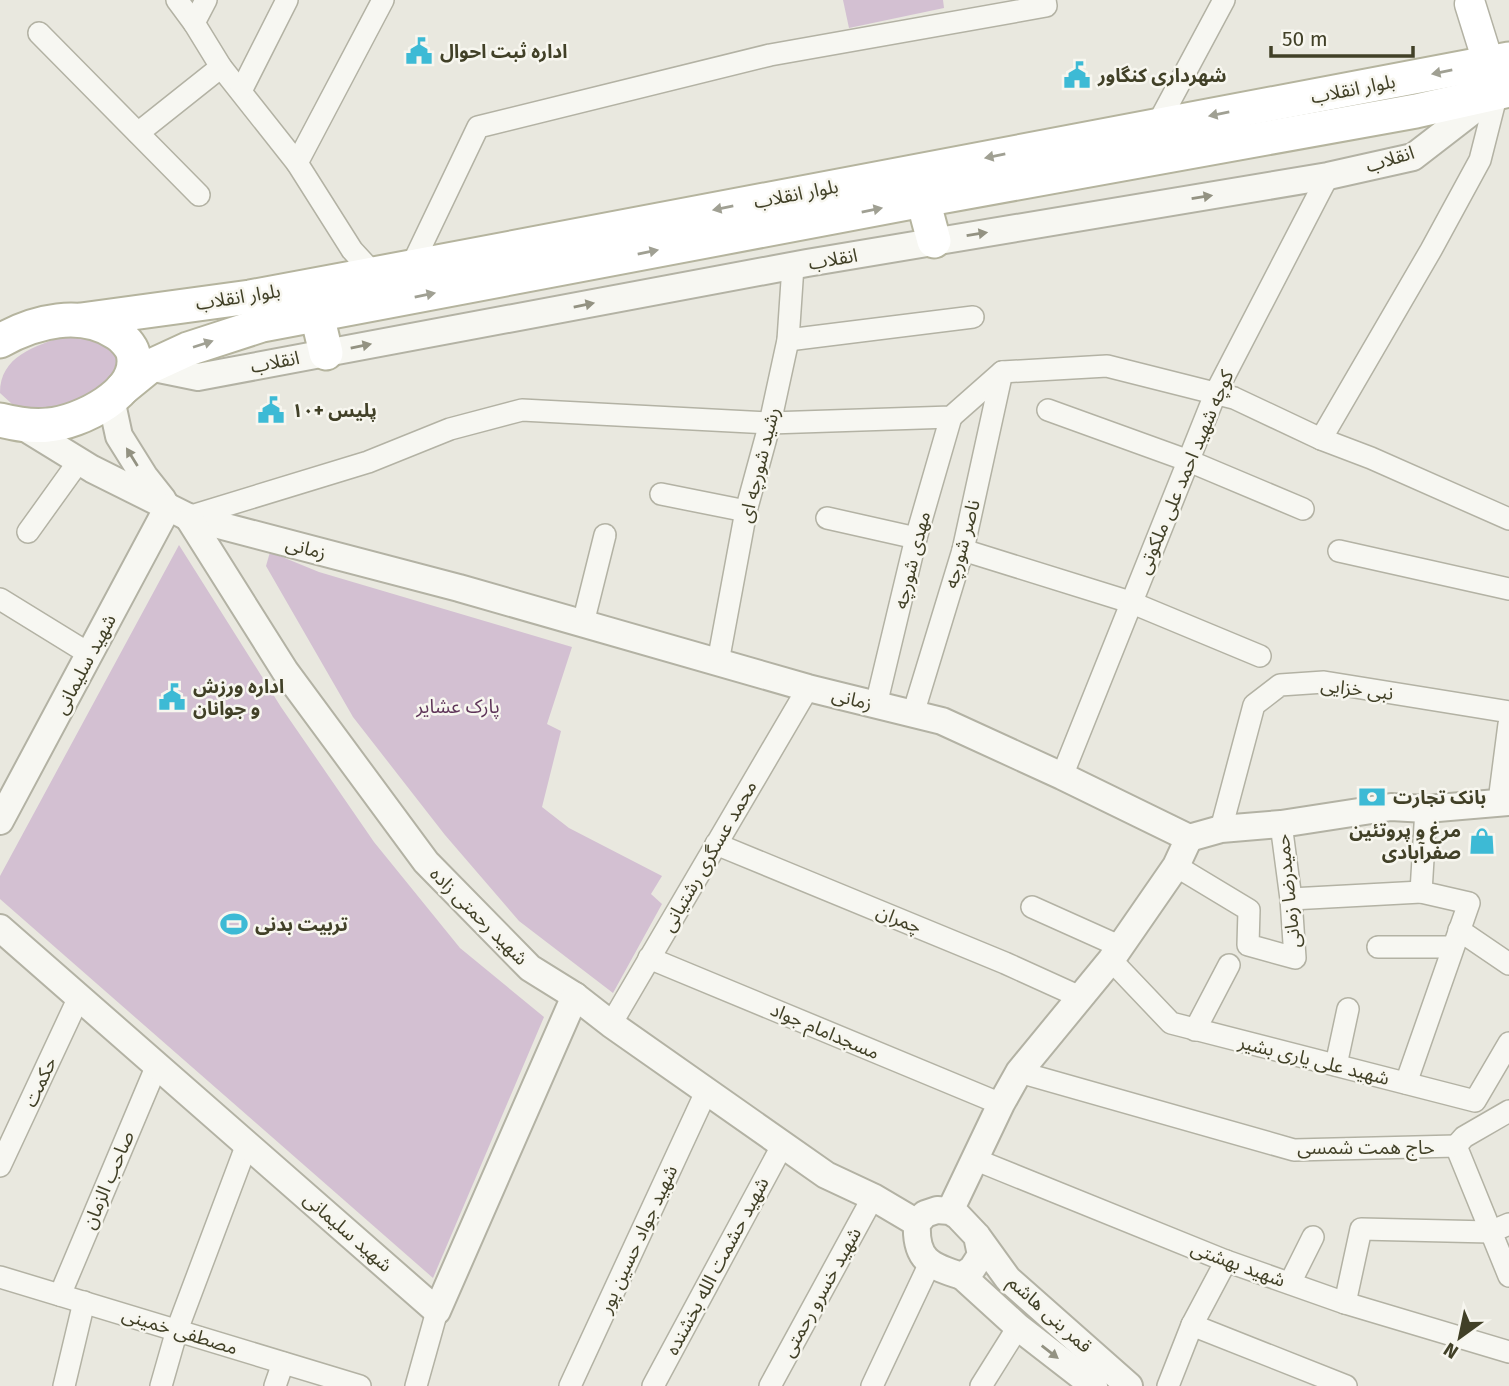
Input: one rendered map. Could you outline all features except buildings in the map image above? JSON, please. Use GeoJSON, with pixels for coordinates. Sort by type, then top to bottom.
{"type":"FeatureCollection","features":[{"type":"Feature","properties":{"kind":"main road"},"geometry":{"type":"LineString","coordinates":[[1468,1],[1503,80]]}},
{"type":"Feature","properties":{"kind":"main road","name":"بلوار انقلاب"},"geometry":{"type":"LineString","coordinates":[[0,340],[26,328],[54,321],[81,320],[250,297],[1157,125],[1503,80]]}},
{"type":"Feature","properties":{"kind":"main road","name":"بلوار انقلاب"},"geometry":{"type":"LineString","coordinates":[[11,423],[50,425],[78,418],[103,406],[149,367],[188,349],[250,329],[923,200],[1416,111],[1503,80]]}},
{"type":"Feature","properties":{"kind":"main road"},"geometry":{"type":"LineString","coordinates":[[923,200],[934,241]]}},
{"type":"Feature","properties":{"kind":"main road"},"geometry":{"type":"LineString","coordinates":[[317,315],[326,353]]}},
{"type":"Feature","properties":{"kind":"main road"},"geometry":{"type":"LineString","coordinates":[[81,320],[106,326],[123,337],[133,353],[132,372],[117,393]]}},
{"type":"Feature","properties":{"kind":"street"},"geometry":{"type":"LineString","coordinates":[[177,0],[221,66],[297,163],[352,250],[374,274]]}},
{"type":"Feature","properties":{"kind":"street"},"geometry":{"type":"LineString","coordinates":[[194,23],[205,0]]}},
{"type":"Feature","properties":{"kind":"street"},"geometry":{"type":"LineString","coordinates":[[241,92],[287,0]]}},
{"type":"Feature","properties":{"kind":"street"},"geometry":{"type":"LineString","coordinates":[[297,163],[383,0]]}},
{"type":"Feature","properties":{"kind":"street"},"geometry":{"type":"LineString","coordinates":[[411,267],[478,127],[770,55],[1046,6],[1045,0]]}},
{"type":"Feature","properties":{"kind":"street"},"geometry":{"type":"LineString","coordinates":[[1157,125],[1224,0]]}},
{"type":"Feature","properties":{"kind":"street"},"geometry":{"type":"LineString","coordinates":[[39,33],[199,195]]}},
{"type":"Feature","properties":{"kind":"street"},"geometry":{"type":"LineString","coordinates":[[138,133],[221,66]]}},
{"type":"Feature","properties":{"kind":"street"},"geometry":{"type":"LineString","coordinates":[[1321,439],[1480,160],[1503,80]]}},
{"type":"Feature","properties":{"kind":"street","name":"انقلاب"},"geometry":{"type":"LineString","coordinates":[[149,367],[198,377],[793,266],[1328,176],[1413,157],[1503,80]]}},
{"type":"Feature","properties":{"kind":"street","name":"کوچه شهید احمد علی ملکوتی"},"geometry":{"type":"LineString","coordinates":[[1062,776],[1216,392],[1328,176]]}},
{"type":"Feature","properties":{"kind":"street","name":"رشید شورچه ای"},"geometry":{"type":"LineString","coordinates":[[718,662],[746,511],[789,340],[793,266]]}},
{"type":"Feature","properties":{"kind":"street"},"geometry":{"type":"LineString","coordinates":[[789,340],[973,317]]}},
{"type":"Feature","properties":{"kind":"street"},"geometry":{"type":"LineString","coordinates":[[178,512],[368,462],[450,429],[522,411],[590,412],[770,423],[951,417],[1002,372],[1107,366],[1216,392],[1321,439],[1507,512]]}},
{"type":"Feature","properties":{"kind":"street","name":"ناصر شورچه"},"geometry":{"type":"LineString","coordinates":[[913,714],[963,550],[1002,372]]}},
{"type":"Feature","properties":{"kind":"street","name":"شهید رحمتی زاده"},"geometry":{"type":"LineString","coordinates":[[117,393],[119,436],[144,476],[178,512],[285,671],[426,862],[530,968],[575,996],[825,1175],[873,1197],[917,1223]]}},
{"type":"Feature","properties":{"kind":"street"},"geometry":{"type":"LineString","coordinates":[[1048,410],[1189,461],[1303,509]]}},
{"type":"Feature","properties":{"kind":"street","name":"مهدی شورچه"},"geometry":{"type":"LineString","coordinates":[[876,705],[916,538],[951,417]]}},
{"type":"Feature","properties":{"kind":"street","name":"زمانی"},"geometry":{"type":"LineString","coordinates":[[11,423],[178,512],[446,584],[808,688],[942,721],[1189,838]]}},
{"type":"Feature","properties":{"kind":"street"},"geometry":{"type":"LineString","coordinates":[[27,532],[79,461]]}},
{"type":"Feature","properties":{"kind":"street"},"geometry":{"type":"LineString","coordinates":[[661,494],[746,511]]}},
{"type":"Feature","properties":{"kind":"street","name":"شهید سلیمانی"},"geometry":{"type":"LineString","coordinates":[[0,821],[91,655],[178,512]]}},
{"type":"Feature","properties":{"kind":"street"},"geometry":{"type":"LineString","coordinates":[[827,518],[916,538]]}},
{"type":"Feature","properties":{"kind":"street"},"geometry":{"type":"LineString","coordinates":[[583,623],[605,535]]}},
{"type":"Feature","properties":{"kind":"street"},"geometry":{"type":"LineString","coordinates":[[963,550],[1130,601],[1260,656]]}},
{"type":"Feature","properties":{"kind":"street"},"geometry":{"type":"LineString","coordinates":[[1339,551],[1509,589]]}},
{"type":"Feature","properties":{"kind":"street"},"geometry":{"type":"LineString","coordinates":[[0,598],[91,655]]}},
{"type":"Feature","properties":{"kind":"street","name":"نبی خزایی"},"geometry":{"type":"LineString","coordinates":[[1221,829],[1254,705],[1280,685],[1324,682],[1509,712]]}},
{"type":"Feature","properties":{"kind":"street","name":"محمد عسگری رشتیانی"},"geometry":{"type":"LineString","coordinates":[[611,1024],[808,688]]}},
{"type":"Feature","properties":{"kind":"street"},"geometry":{"type":"LineString","coordinates":[[950,1212],[1019,1072],[1115,953],[1176,866],[1189,838],[1221,829],[1281,824],[1391,807],[1426,809],[1504,802],[1509,724]]}},
{"type":"Feature","properties":{"kind":"street"},"geometry":{"type":"LineString","coordinates":[[1421,892],[1426,809]]}},
{"type":"Feature","properties":{"kind":"street","name":"حمیدرضا زمانی"},"geometry":{"type":"LineString","coordinates":[[1176,866],[1249,910],[1248,945],[1295,958],[1291,899],[1281,824]]}},
{"type":"Feature","properties":{"kind":"street","name":"چمران"},"geometry":{"type":"LineString","coordinates":[[716,844],[1080,997]]}},
{"type":"Feature","properties":{"kind":"street"},"geometry":{"type":"LineString","coordinates":[[1291,899],[1421,892],[1469,903],[1406,1083]]}},
{"type":"Feature","properties":{"kind":"street"},"geometry":{"type":"LineString","coordinates":[[1032,907],[1115,953]]}},
{"type":"Feature","properties":{"kind":"street","name":"شهید سلیمانی"},"geometry":{"type":"LineString","coordinates":[[0,928],[438,1311]]}},
{"type":"Feature","properties":{"kind":"street"},"geometry":{"type":"LineString","coordinates":[[1378,947],[1456,938],[1509,964]]}},
{"type":"Feature","properties":{"kind":"street","name":"شهید علی یاری بشیر"},"geometry":{"type":"LineString","coordinates":[[1115,953],[1171,1023],[1475,1101],[1509,1042]]}},
{"type":"Feature","properties":{"kind":"street","name":"مسجدامام جواد"},"geometry":{"type":"LineString","coordinates":[[649,958],[1001,1104]]}},
{"type":"Feature","properties":{"kind":"street"},"geometry":{"type":"LineString","coordinates":[[1195,1030],[1230,965]]}},
{"type":"Feature","properties":{"kind":"street"},"geometry":{"type":"LineString","coordinates":[[416,1386],[438,1311],[575,996]]}},
{"type":"Feature","properties":{"kind":"street","name":"حکمت"},"geometry":{"type":"LineString","coordinates":[[0,1166],[79,997]]}},
{"type":"Feature","properties":{"kind":"street"},"geometry":{"type":"LineString","coordinates":[[1336,1065],[1348,1009]]}},
{"type":"Feature","properties":{"kind":"street","name":"صاحب الزمان"},"geometry":{"type":"LineString","coordinates":[[60,1295],[157,1065]]}},
{"type":"Feature","properties":{"kind":"street","name":"حاج همت شمسی"},"geometry":{"type":"LineString","coordinates":[[1019,1072],[1294,1150],[1456,1146],[1499,1228],[1509,1276]]}},
{"type":"Feature","properties":{"kind":"street","name":"شهید جواد حسین پور"},"geometry":{"type":"LineString","coordinates":[[570,1386],[706,1092]]}},
{"type":"Feature","properties":{"kind":"street"},"geometry":{"type":"LineString","coordinates":[[1456,1146],[1464,1137],[1509,1111]]}},
{"type":"Feature","properties":{"kind":"street"},"geometry":{"type":"LineString","coordinates":[[161,1386],[177,1330],[247,1144]]}},
{"type":"Feature","properties":{"kind":"street","name":"شهید حشمت الله بخشنده"},"geometry":{"type":"LineString","coordinates":[[653,1386],[782,1146]]}},
{"type":"Feature","properties":{"kind":"street","name":"شهید بهشتی"},"geometry":{"type":"LineString","coordinates":[[974,1159],[1226,1261],[1345,1303],[1509,1352]]}},
{"type":"Feature","properties":{"kind":"street","name":"شهید خسرو رحمتی"},"geometry":{"type":"LineString","coordinates":[[769,1386],[873,1197]]}},
{"type":"Feature","properties":{"kind":"street"},"geometry":{"type":"LineString","coordinates":[[937,1210],[950,1212],[958,1216],[977,1237],[981,1255],[972,1269],[962,1276],[930,1263],[921,1255],[916,1243],[917,1223],[925,1214],[937,1210]]}},
{"type":"Feature","properties":{"kind":"street"},"geometry":{"type":"LineString","coordinates":[[1345,1303],[1361,1229],[1499,1228]]}},
{"type":"Feature","properties":{"kind":"street","name":"قمر بنی هاشم"},"geometry":{"type":"LineString","coordinates":[[977,1237],[1009,1279],[1129,1386]]}},
{"type":"Feature","properties":{"kind":"street"},"geometry":{"type":"LineString","coordinates":[[1290,1283],[1313,1237]]}},
{"type":"Feature","properties":{"kind":"street"},"geometry":{"type":"LineString","coordinates":[[1168,1386],[1192,1325],[1226,1261]]}},
{"type":"Feature","properties":{"kind":"street"},"geometry":{"type":"LineString","coordinates":[[872,1386],[930,1263]]}},
{"type":"Feature","properties":{"kind":"street","name":"قمر بنی هاشم"},"geometry":{"type":"LineString","coordinates":[[962,1276],[1018,1327],[1089,1385]]}},
{"type":"Feature","properties":{"kind":"street","name":"مصطفی خمینی"},"geometry":{"type":"LineString","coordinates":[[0,1277],[360,1386]]}},
{"type":"Feature","properties":{"kind":"street"},"geometry":{"type":"LineString","coordinates":[[64,1386],[83,1302]]}},
{"type":"Feature","properties":{"kind":"street"},"geometry":{"type":"LineString","coordinates":[[1192,1325],[1346,1386]]}},
{"type":"Feature","properties":{"kind":"street"},"geometry":{"type":"LineString","coordinates":[[981,1386],[1018,1327]]}},
{"type":"Feature","properties":{"kind":"street"},"geometry":{"type":"LineString","coordinates":[[275,1386],[283,1363]]}},
{"type":"Feature","properties":{"kind":"green space"},"geometry":{"type":"Polygon","coordinates":[[[843,0],[943,0],[944,8],[849,28],[843,0]]]}},
{"type":"Feature","properties":{"kind":"green space"},"geometry":{"type":"Polygon","coordinates":[[[65,336],[92,337],[114,346],[121,372],[73,408],[30,410],[12,404],[0,393],[6,370],[13,361],[31,349],[65,336]]]}},
{"type":"Feature","properties":{"kind":"green space","name":"تربیت بدنی"},"geometry":{"type":"Polygon","coordinates":[[[179,545],[281,707],[374,842],[460,948],[544,1017],[433,1278],[0,899],[0,876],[179,545]]]}},
{"type":"Feature","properties":{"kind":"green space","name":"پارک عشایر"},"geometry":{"type":"Polygon","coordinates":[[[270,552],[319,572],[572,647],[547,724],[561,731],[542,807],[569,828],[662,876],[651,894],[662,904],[613,993],[519,921],[445,835],[353,717],[266,566],[270,552]]]}},
{"type":"Feature","properties":{"kind":"place","name":"اداره ثبت احوال"},"geometry":{"type":"Point","coordinates":[419,51]}},
{"type":"Feature","properties":{"kind":"place","name":"شهرداری کنگاور"},"geometry":{"type":"Point","coordinates":[1077,75]}},
{"type":"Feature","properties":{"kind":"place","name":"پلیس +۱۰"},"geometry":{"type":"Point","coordinates":[271,410]}},
{"type":"Feature","properties":{"kind":"place","name":"اداره ورزش و جوانان"},"geometry":{"type":"Point","coordinates":[172,697]}},
{"type":"Feature","properties":{"kind":"place","name":"بانک تجارت"},"geometry":{"type":"Point","coordinates":[1372,797]}},
{"type":"Feature","properties":{"kind":"place","name":"مرغ و پروتئین صفرآبادی"},"geometry":{"type":"Point","coordinates":[1482,841]}},
{"type":"Feature","properties":{"kind":"place","name":"تربیت بدنی"},"geometry":{"type":"Point","coordinates":[234,924]}}]}
